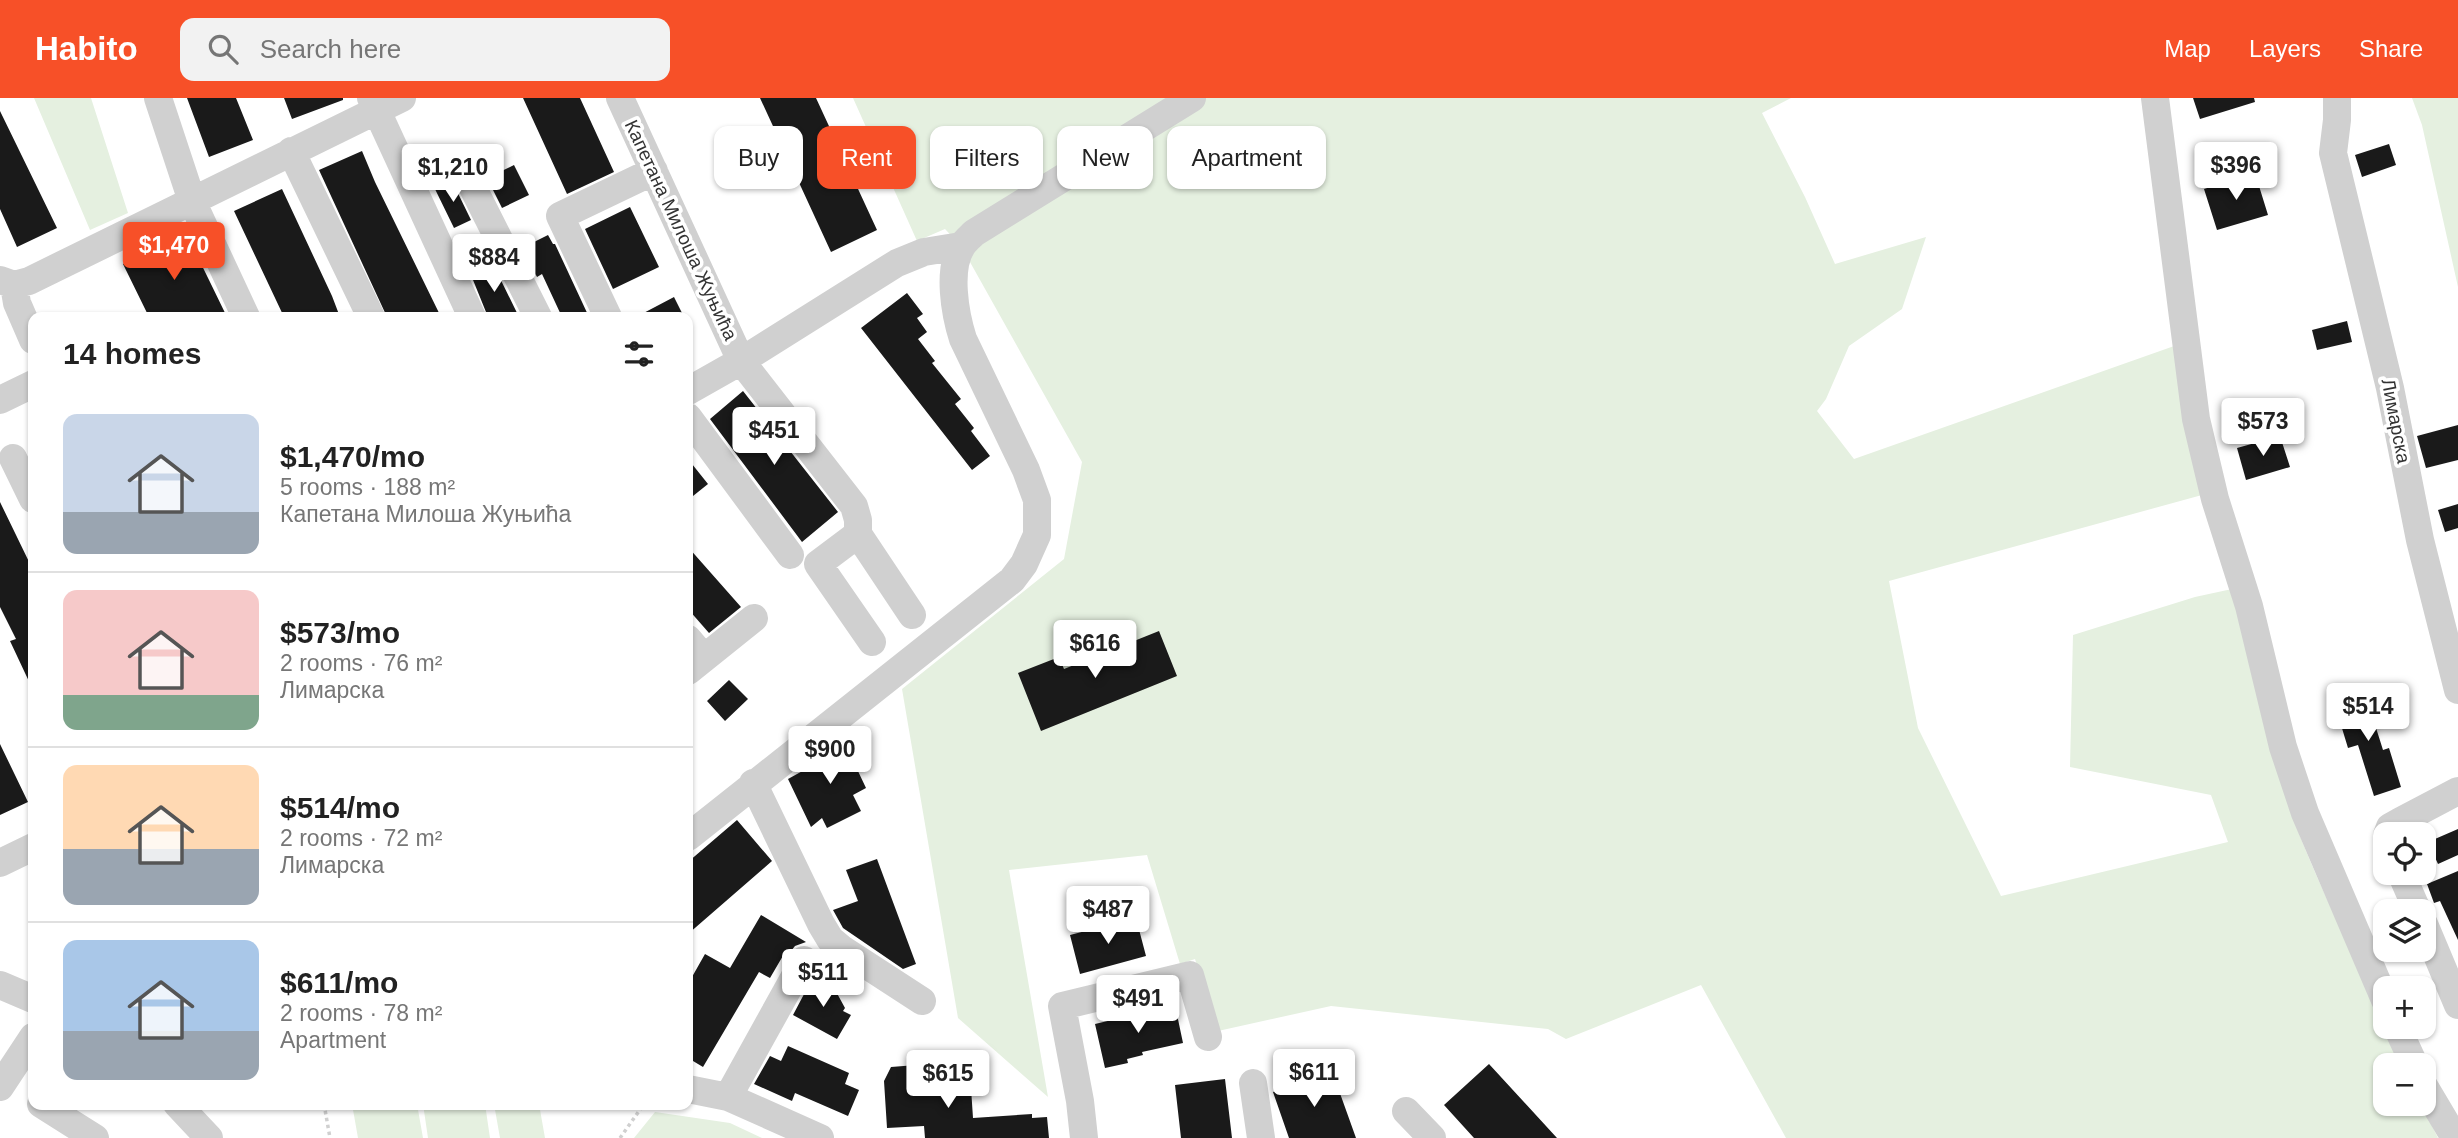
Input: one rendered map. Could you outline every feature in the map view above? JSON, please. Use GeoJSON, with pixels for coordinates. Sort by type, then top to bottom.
{"type":"FeatureCollection","features":[{"type":"Feature","properties":{"kind":"street"},"geometry":{"type":"LineString","coordinates":[[158,98],[192,201],[244,312]]}},
{"type":"Feature","properties":{"kind":"street"},"geometry":{"type":"LineString","coordinates":[[28,328],[7,283],[41,276],[291,151],[373,104],[402,98]]}},
{"type":"Feature","properties":{"kind":"street","name":"Капетана Милоша Жуњића"},"geometry":{"type":"LineString","coordinates":[[620,98],[741,361]]}},
{"type":"Feature","properties":{"kind":"street"},"geometry":{"type":"LineString","coordinates":[[693,833],[1012,580],[1024,565],[1037,535],[1037,500],[1026,470],[959,327],[954,298],[956,265],[961,246],[974,233],[1192,98]]}},
{"type":"Feature","properties":{"kind":"street"},"geometry":{"type":"LineString","coordinates":[[2155,98],[2196,419],[2215,499],[2249,606],[2283,747],[2305,813],[2375,976]]}},
{"type":"Feature","properties":{"kind":"street","name":"Лимарска"},"geometry":{"type":"LineString","coordinates":[[2337,98],[2333,153],[2390,388],[2420,540],[2458,690]]}},
{"type":"Feature","properties":{"kind":"street"},"geometry":{"type":"LineString","coordinates":[[373,104],[470,312]]}},
{"type":"Feature","properties":{"kind":"street"},"geometry":{"type":"LineString","coordinates":[[291,151],[369,312]]}},
{"type":"Feature","properties":{"kind":"street"},"geometry":{"type":"LineString","coordinates":[[606,312],[560,216],[654,171]]}},
{"type":"Feature","properties":{"kind":"street"},"geometry":{"type":"LineString","coordinates":[[466,174],[535,312]]}},
{"type":"Feature","properties":{"kind":"street","name":"Капетана Милоша Жуњића"},"geometry":{"type":"LineString","coordinates":[[693,388],[897,263],[924,252],[961,246]]}},
{"type":"Feature","properties":{"kind":"street"},"geometry":{"type":"LineString","coordinates":[[741,361],[854,506],[858,534],[912,615]]}},
{"type":"Feature","properties":{"kind":"street"},"geometry":{"type":"LineString","coordinates":[[0,400],[28,386]]}},
{"type":"Feature","properties":{"kind":"street"},"geometry":{"type":"LineString","coordinates":[[693,424],[790,555]]}},
{"type":"Feature","properties":{"kind":"street"},"geometry":{"type":"LineString","coordinates":[[13,458],[28,489]]}},
{"type":"Feature","properties":{"kind":"street"},"geometry":{"type":"LineString","coordinates":[[858,534],[818,564],[872,642]]}},
{"type":"Feature","properties":{"kind":"street"},"geometry":{"type":"LineString","coordinates":[[693,656],[754,618]]}},
{"type":"Feature","properties":{"kind":"street"},"geometry":{"type":"LineString","coordinates":[[753,783],[830,939],[922,1001]]}},
{"type":"Feature","properties":{"kind":"street"},"geometry":{"type":"LineString","coordinates":[[2399,822],[2458,791]]}},
{"type":"Feature","properties":{"kind":"street"},"geometry":{"type":"LineString","coordinates":[[0,863],[28,849]]}},
{"type":"Feature","properties":{"kind":"street"},"geometry":{"type":"LineString","coordinates":[[2436,953],[2458,1005]]}},
{"type":"Feature","properties":{"kind":"street"},"geometry":{"type":"LineString","coordinates":[[728,1097],[804,960]]}},
{"type":"Feature","properties":{"kind":"street"},"geometry":{"type":"LineString","coordinates":[[1084,1138],[1062,1006],[1190,975],[1208,1037]]}},
{"type":"Feature","properties":{"kind":"street"},"geometry":{"type":"LineString","coordinates":[[0,985],[28,997]]}},
{"type":"Feature","properties":{"kind":"street"},"geometry":{"type":"LineString","coordinates":[[28,1045],[2,1084],[28,1097]]}},
{"type":"Feature","properties":{"kind":"street"},"geometry":{"type":"LineString","coordinates":[[1253,1083],[1261,1138]]}},
{"type":"Feature","properties":{"kind":"street"},"geometry":{"type":"LineString","coordinates":[[693,1090],[728,1097],[820,1138]]}},
{"type":"Feature","properties":{"kind":"street"},"geometry":{"type":"LineString","coordinates":[[2436,1106],[2455,1138]]}},
{"type":"Feature","properties":{"kind":"street"},"geometry":{"type":"LineString","coordinates":[[51,1110],[95,1138]]}},
{"type":"Feature","properties":{"kind":"street"},"geometry":{"type":"LineString","coordinates":[[183,1110],[209,1138]]}},
{"type":"Feature","properties":{"kind":"street"},"geometry":{"type":"LineString","coordinates":[[1406,1111],[1432,1138]]}},
{"type":"Feature","properties":{"kind":"path"},"geometry":{"type":"LineString","coordinates":[[325,1110],[330,1138]]}},
{"type":"Feature","properties":{"kind":"path"},"geometry":{"type":"LineString","coordinates":[[620,1138],[640,1110]]}},
{"type":"Feature","properties":{"kind":"green space"},"geometry":{"type":"Polygon","coordinates":[[[34,98],[91,98],[128,213],[90,230],[34,98]]]}},
{"type":"Feature","properties":{"kind":"green space"},"geometry":{"type":"Polygon","coordinates":[[[853,98],[1791,98],[1762,113],[1805,197],[1835,264],[1926,237],[1902,309],[1849,346],[1826,399],[1817,411],[1854,459],[2177,345],[2202,495],[1889,581],[1918,728],[2001,896],[2228,842],[2211,795],[2070,767],[2073,635],[2195,597],[2232,589],[2264,722],[2294,819],[2373,997],[2373,1039],[2392,1039],[2398,1053],[2373,1053],[2373,1116],[2427,1116],[2438,1138],[1786,1138],[1701,985],[1566,1039],[1548,1029],[1331,1006],[1218,1031],[1195,959],[1180,964],[1147,855],[1009,870],[1048,1097],[958,1018],[902,689],[1064,559],[1082,462],[961,246],[945,229],[917,241],[894,189],[916,189],[916,126],[866,126],[853,98]]]}},
{"type":"Feature","properties":{"kind":"green space"},"geometry":{"type":"Polygon","coordinates":[[[2412,98],[2458,98],[2458,287],[2422,125],[2412,98]]]}},
{"type":"Feature","properties":{"kind":"green space"},"geometry":{"type":"Polygon","coordinates":[[[353,1110],[418,1110],[423,1138],[358,1138],[353,1110]]]}},
{"type":"Feature","properties":{"kind":"green space"},"geometry":{"type":"Polygon","coordinates":[[[424,1110],[486,1110],[490,1138],[428,1138],[424,1110]]]}},
{"type":"Feature","properties":{"kind":"green space"},"geometry":{"type":"Polygon","coordinates":[[[495,1110],[540,1110],[545,1138],[500,1138],[495,1110]]]}},
{"type":"Feature","properties":{"kind":"green space"},"geometry":{"type":"Polygon","coordinates":[[[655,1112],[730,1123],[762,1138],[634,1138],[655,1112]]]}},
{"type":"Feature","properties":{"kind":"building"},"geometry":{"type":"Polygon","coordinates":[[[187,98],[236,98],[253,140],[209,157],[187,98]]]}},
{"type":"Feature","properties":{"kind":"building"},"geometry":{"type":"Polygon","coordinates":[[[284,98],[343,98],[343,100],[292,119],[284,98]]]}},
{"type":"Feature","properties":{"kind":"building"},"geometry":{"type":"Polygon","coordinates":[[[523,98],[580,98],[614,172],[567,194],[523,98]]]}},
{"type":"Feature","properties":{"kind":"building"},"geometry":{"type":"Polygon","coordinates":[[[760,98],[816,98],[829,126],[817,126],[817,189],[858,189],[877,230],[831,252],[802,189],[803,126],[773,126],[760,98]]]}},
{"type":"Feature","properties":{"kind":"building"},"geometry":{"type":"Polygon","coordinates":[[[2193,98],[2254,98],[2255,102],[2200,119],[2193,98]]]}},
{"type":"Feature","properties":{"kind":"building"},"geometry":{"type":"Polygon","coordinates":[[[0,111],[57,228],[17,247],[0,209],[0,111]]]}},
{"type":"Feature","properties":{"kind":"building"},"geometry":{"type":"Polygon","coordinates":[[[2389,144],[2396,165],[2362,177],[2355,155],[2389,144]]]}},
{"type":"Feature","properties":{"kind":"building"},"geometry":{"type":"Polygon","coordinates":[[[362,151],[439,312],[385,312],[319,170],[362,151]]]}},
{"type":"Feature","properties":{"kind":"building"},"geometry":{"type":"Polygon","coordinates":[[[514,165],[529,195],[502,208],[487,178],[514,165]]]}},
{"type":"Feature","properties":{"kind":"building"},"geometry":{"type":"Polygon","coordinates":[[[2255,173],[2268,215],[2217,230],[2204,189],[2255,173]]]}},
{"type":"Feature","properties":{"kind":"building"},"geometry":{"type":"Polygon","coordinates":[[[451,179],[471,220],[454,228],[434,187],[451,179]]]}},
{"type":"Feature","properties":{"kind":"building"},"geometry":{"type":"Polygon","coordinates":[[[282,189],[338,312],[282,312],[234,211],[282,189]]]}},
{"type":"Feature","properties":{"kind":"building"},"geometry":{"type":"Polygon","coordinates":[[[630,207],[659,267],[613,289],[585,229],[630,207]]]}},
{"type":"Feature","properties":{"kind":"building"},"geometry":{"type":"Polygon","coordinates":[[[186,233],[225,312],[147,312],[123,264],[186,233]]]}},
{"type":"Feature","properties":{"kind":"building"},"geometry":{"type":"Polygon","coordinates":[[[548,235],[555,244],[587,312],[560,312],[542,274],[537,277],[522,248],[548,235]]]}},
{"type":"Feature","properties":{"kind":"building"},"geometry":{"type":"Polygon","coordinates":[[[493,264],[517,312],[486,312],[471,275],[493,264]]]}},
{"type":"Feature","properties":{"kind":"building"},"geometry":{"type":"Polygon","coordinates":[[[907,293],[923,314],[917,318],[927,332],[918,339],[935,361],[932,363],[961,399],[955,404],[974,428],[971,431],[990,456],[972,470],[861,328],[907,293]]]}},
{"type":"Feature","properties":{"kind":"building"},"geometry":{"type":"Polygon","coordinates":[[[674,297],[682,312],[646,312],[674,297]]]}},
{"type":"Feature","properties":{"kind":"building"},"geometry":{"type":"Polygon","coordinates":[[[2347,321],[2352,342],[2317,350],[2312,330],[2347,321]]]}},
{"type":"Feature","properties":{"kind":"building"},"geometry":{"type":"Polygon","coordinates":[[[743,391],[838,512],[802,542],[710,419],[743,391]]]}},
{"type":"Feature","properties":{"kind":"building"},"geometry":{"type":"Polygon","coordinates":[[[2458,425],[2458,460],[2426,468],[2417,436],[2458,425]]]}},
{"type":"Feature","properties":{"kind":"building"},"geometry":{"type":"Polygon","coordinates":[[[2280,436],[2290,467],[2246,480],[2237,448],[2280,436]]]}},
{"type":"Feature","properties":{"kind":"building"},"geometry":{"type":"Polygon","coordinates":[[[693,465],[708,484],[693,496],[693,465]]]}},
{"type":"Feature","properties":{"kind":"building"},"geometry":{"type":"Polygon","coordinates":[[[0,502],[28,560],[28,679],[10,641],[16,639],[0,607],[0,502]]]}},
{"type":"Feature","properties":{"kind":"building"},"geometry":{"type":"Polygon","coordinates":[[[2458,504],[2458,528],[2445,532],[2438,510],[2458,504]]]}},
{"type":"Feature","properties":{"kind":"building"},"geometry":{"type":"Polygon","coordinates":[[[693,553],[741,607],[709,633],[693,615],[693,553]]]}},
{"type":"Feature","properties":{"kind":"building"},"geometry":{"type":"Polygon","coordinates":[[[1159,631],[1177,676],[1041,731],[1018,673],[1059,657],[1064,669],[1159,631]]]}},
{"type":"Feature","properties":{"kind":"building"},"geometry":{"type":"Polygon","coordinates":[[[729,680],[748,699],[725,721],[707,701],[729,680]]]}},
{"type":"Feature","properties":{"kind":"building"},"geometry":{"type":"Polygon","coordinates":[[[2365,693],[2383,750],[2389,748],[2401,787],[2374,796],[2358,745],[2348,748],[2334,702],[2365,693]]]}},
{"type":"Feature","properties":{"kind":"building"},"geometry":{"type":"Polygon","coordinates":[[[851,740],[864,765],[857,769],[866,788],[853,795],[861,811],[827,828],[822,818],[811,827],[788,779],[817,763],[815,757],[851,740]]]}},
{"type":"Feature","properties":{"kind":"building"},"geometry":{"type":"Polygon","coordinates":[[[0,744],[28,802],[0,815],[0,744]]]}},
{"type":"Feature","properties":{"kind":"building"},"geometry":{"type":"Polygon","coordinates":[[[737,820],[772,861],[693,930],[693,858],[737,820]]]}},
{"type":"Feature","properties":{"kind":"building"},"geometry":{"type":"Polygon","coordinates":[[[2458,829],[2458,855],[2438,864],[2436,839],[2458,829]]]}},
{"type":"Feature","properties":{"kind":"building"},"geometry":{"type":"Polygon","coordinates":[[[877,859],[916,964],[903,969],[843,928],[833,910],[858,901],[846,870],[877,859]]]}},
{"type":"Feature","properties":{"kind":"building"},"geometry":{"type":"Polygon","coordinates":[[[2458,871],[2458,940],[2440,901],[2436,902],[2436,899],[2433,899],[2427,885],[2436,885],[2436,880],[2458,871]]]}},
{"type":"Feature","properties":{"kind":"building"},"geometry":{"type":"Polygon","coordinates":[[[761,915],[806,942],[795,946],[787,956],[784,954],[770,978],[759,972],[703,1067],[693,1061],[693,975],[705,954],[730,968],[761,915]]]}},
{"type":"Feature","properties":{"kind":"building"},"geometry":{"type":"Polygon","coordinates":[[[1136,918],[1146,956],[1080,974],[1070,935],[1136,918]]]}},
{"type":"Feature","properties":{"kind":"building"},"geometry":{"type":"Polygon","coordinates":[[[812,979],[819,984],[821,980],[833,986],[845,1008],[843,1011],[851,1015],[837,1039],[793,1015],[812,979]]]}},
{"type":"Feature","properties":{"kind":"building"},"geometry":{"type":"Polygon","coordinates":[[[1175,1005],[1183,1043],[1142,1052],[1143,1055],[1127,1059],[1128,1063],[1105,1068],[1095,1024],[1175,1005]]]}},
{"type":"Feature","properties":{"kind":"building"},"geometry":{"type":"Polygon","coordinates":[[[788,1046],[849,1073],[845,1084],[859,1090],[848,1116],[795,1093],[792,1101],[754,1084],[770,1056],[781,1061],[788,1046]]]}},
{"type":"Feature","properties":{"kind":"building"},"geometry":{"type":"Polygon","coordinates":[[[929,1064],[931,1090],[971,1088],[973,1118],[1032,1114],[1032,1118],[1047,1117],[1049,1138],[925,1138],[924,1126],[887,1128],[884,1081],[891,1067],[929,1064]]]}},
{"type":"Feature","properties":{"kind":"building"},"geometry":{"type":"Polygon","coordinates":[[[1489,1064],[1557,1138],[1474,1138],[1444,1105],[1489,1064]]]}},
{"type":"Feature","properties":{"kind":"building"},"geometry":{"type":"Polygon","coordinates":[[[1332,1071],[1356,1138],[1289,1138],[1273,1092],[1332,1071]]]}},
{"type":"Feature","properties":{"kind":"building"},"geometry":{"type":"Polygon","coordinates":[[[1225,1079],[1232,1138],[1181,1138],[1175,1085],[1225,1079]]]}}]}
